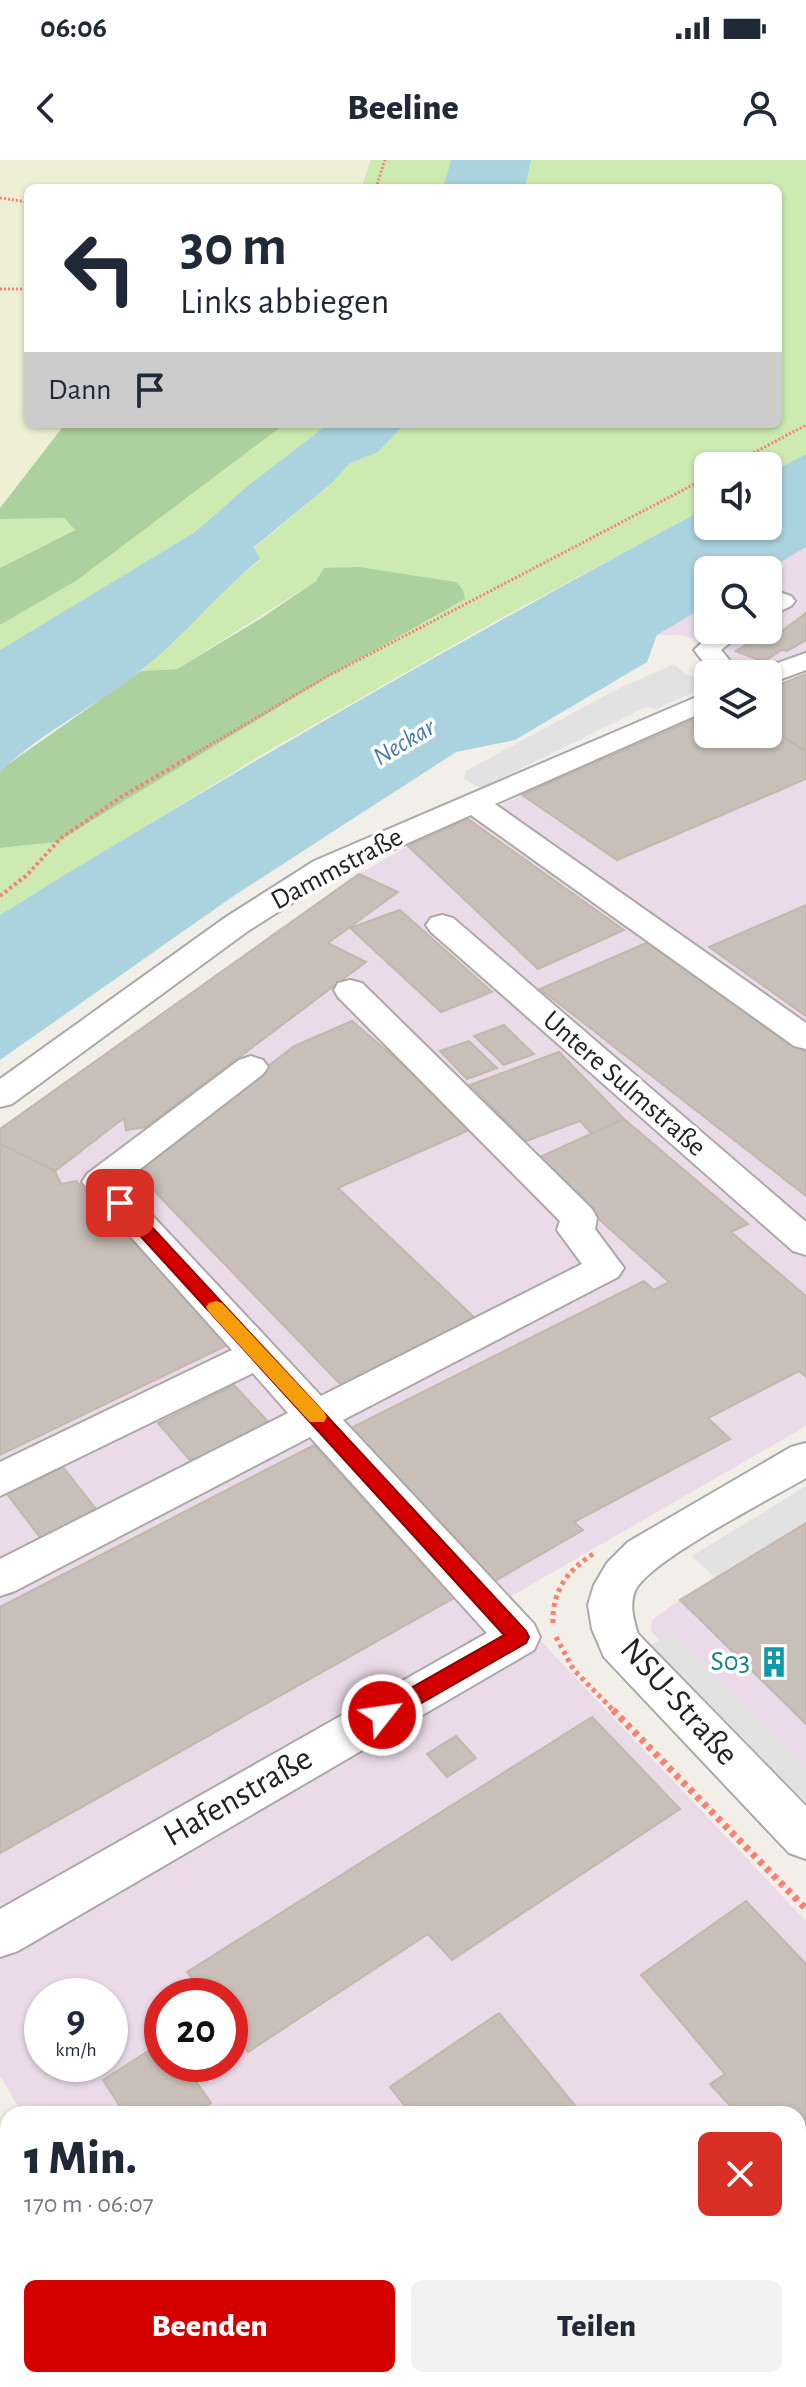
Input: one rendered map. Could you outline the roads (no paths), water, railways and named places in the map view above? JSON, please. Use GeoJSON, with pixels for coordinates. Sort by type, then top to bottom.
{"type":"FeatureCollection","features":[{"type":"Feature","properties":{"kind":"street"},"geometry":{"type":"LineString","coordinates":[[712,644],[707,650],[715,660]]}},
{"type":"Feature","properties":{"kind":"street"},"geometry":{"type":"LineString","coordinates":[[782,670],[806,661]]}},
{"type":"Feature","properties":{"kind":"street","name":"Dammstraße"},"geometry":{"type":"LineString","coordinates":[[0,1096],[237,924],[302,883],[371,847],[694,706]]}},
{"type":"Feature","properties":{"kind":"street"},"geometry":{"type":"LineString","coordinates":[[472,802],[806,1039]]}},
{"type":"Feature","properties":{"kind":"street","name":"Untere Sulmstraße"},"geometry":{"type":"LineString","coordinates":[[442,925],[806,1242]]}},
{"type":"Feature","properties":{"kind":"street"},"geometry":{"type":"LineString","coordinates":[[0,1579],[605,1268],[576,1230],[579,1218],[350,990]]}},
{"type":"Feature","properties":{"kind":"street"},"geometry":{"type":"LineString","coordinates":[[251,1067],[100,1182],[318,1418]]}},
{"type":"Feature","properties":{"kind":"street"},"geometry":{"type":"LineString","coordinates":[[0,1480],[258,1354]]}},
{"type":"Feature","properties":{"kind":"street","name":"Hafenstraße"},"geometry":{"type":"LineString","coordinates":[[0,1935],[518,1637],[318,1418]]}},
{"type":"Feature","properties":{"kind":"street","name":"NSU-Straße"},"geometry":{"type":"LineString","coordinates":[[806,1458],[643,1554],[620,1573],[610,1595],[610,1621],[620,1644],[806,1838]]}},
{"type":"Feature","properties":{"kind":"water"},"geometry":{"type":"Polygon","coordinates":[[[451,160],[531,160],[526,184],[444,184],[451,160]]]}},
{"type":"Feature","properties":{"kind":"water"},"geometry":{"type":"Polygon","coordinates":[[[323,428],[401,428],[378,452],[349,464],[333,482],[254,547],[260,559],[155,659],[122,685],[33,744],[0,772],[0,650],[195,532],[250,484],[323,428]]]}},
{"type":"Feature","properties":{"kind":"water","name":"Neckar"},"geometry":{"type":"Polygon","coordinates":[[[806,454],[806,547],[782,562],[782,556],[694,556],[694,613],[657,635],[647,662],[515,740],[456,752],[232,897],[0,1060],[0,915],[351,705],[694,515],[694,540],[782,540],[782,467],[806,454]]]}},
{"type":"Feature","properties":{"kind":"place","name":"S03"},"geometry":{"type":"Point","coordinates":[774,1662]}}]}
